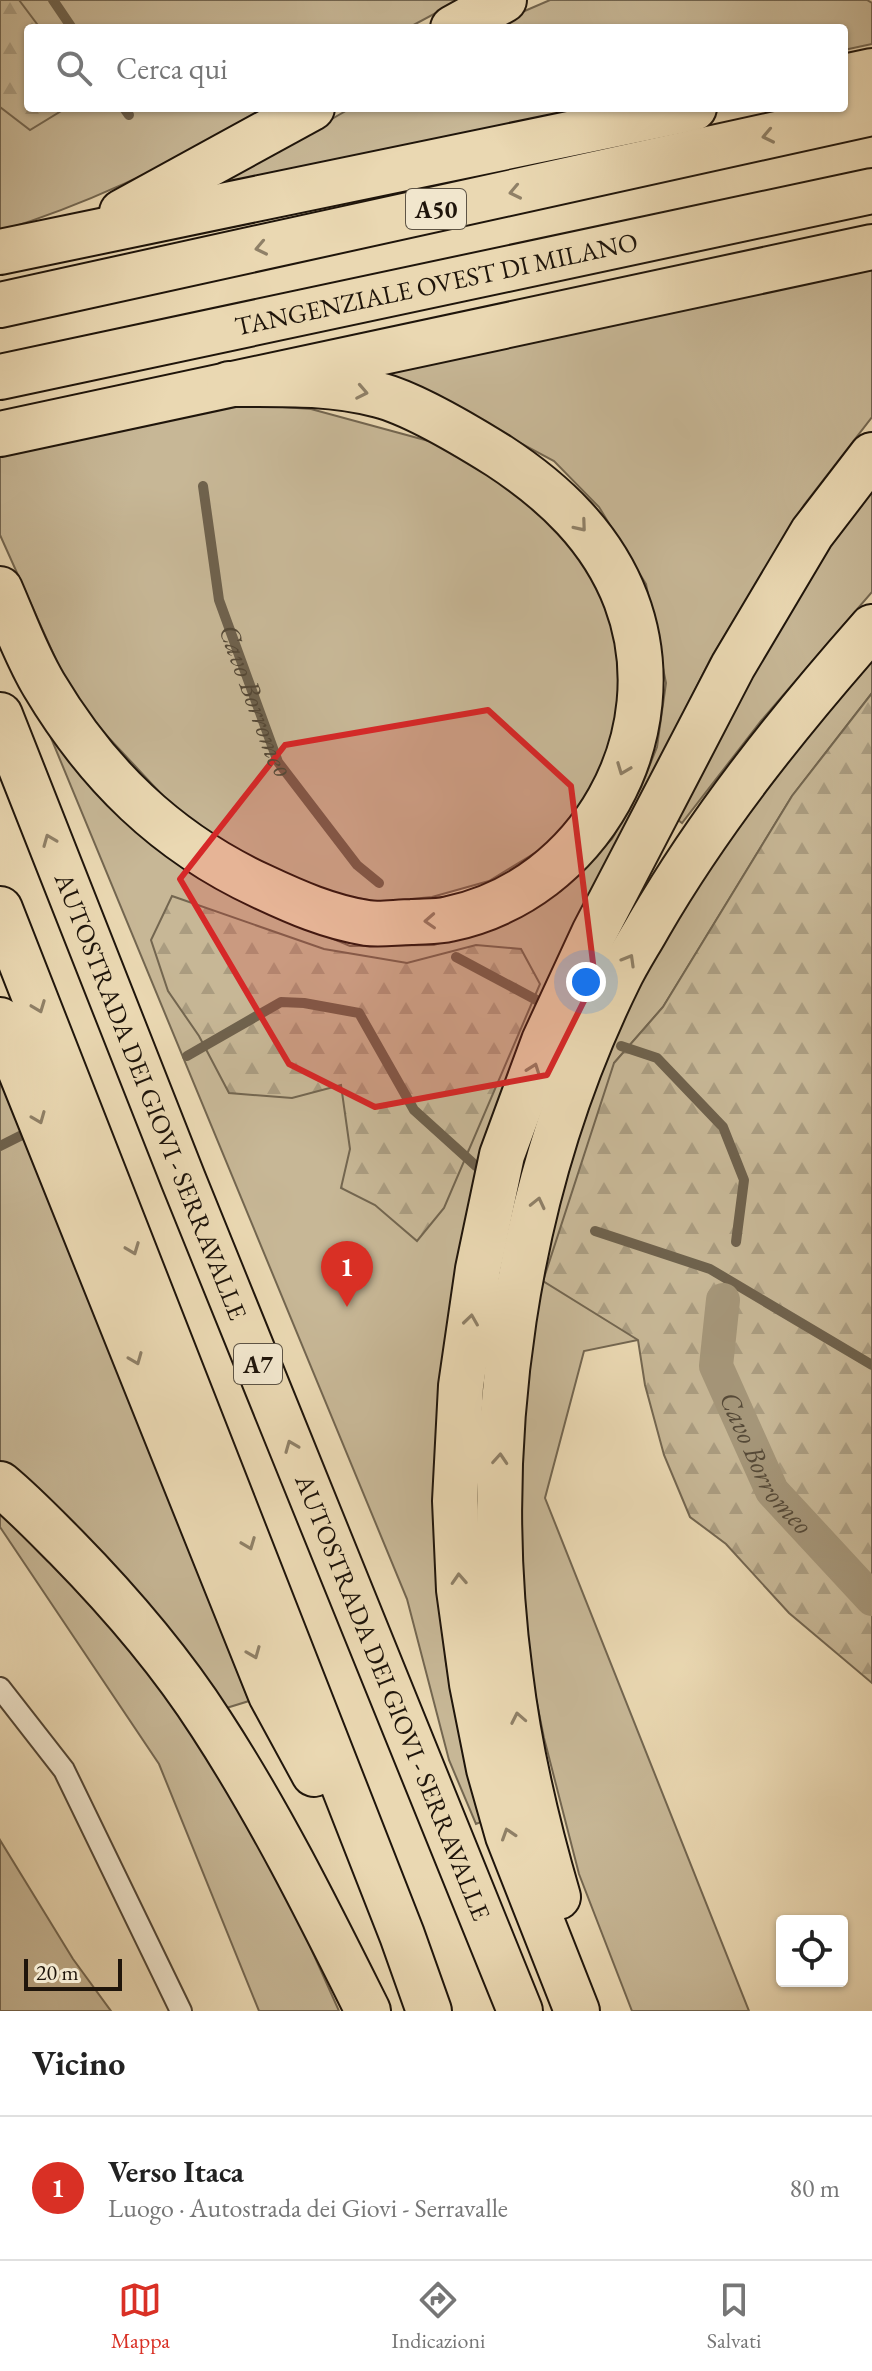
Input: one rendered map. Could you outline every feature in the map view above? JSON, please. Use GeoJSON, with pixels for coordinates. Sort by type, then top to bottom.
{"type":"FeatureCollection","features":[{"type":"Feature","properties":{"kind":"highway"},"geometry":{"type":"LineString","coordinates":[[460,24],[504,0]]}},
{"type":"Feature","properties":{"kind":"highway"},"geometry":{"type":"LineString","coordinates":[[848,76],[872,71]]}},
{"type":"Feature","properties":{"kind":"highway"},"geometry":{"type":"LineString","coordinates":[[80,235],[305,112]]}},
{"type":"Feature","properties":{"kind":"highway"},"geometry":{"type":"LineString","coordinates":[[0,252],[675,112]]}},
{"type":"Feature","properties":{"kind":"highway","name":"A50"},"geometry":{"type":"LineString","coordinates":[[0,305],[872,113]]}},
{"type":"Feature","properties":{"kind":"highway","name":"TANGENZIALE OVEST DI MILANO"},"geometry":{"type":"LineString","coordinates":[[0,377],[872,191]]}},
{"type":"Feature","properties":{"kind":"highway"},"geometry":{"type":"LineString","coordinates":[[8,433],[872,247]]}},
{"type":"Feature","properties":{"kind":"highway"},"geometry":{"type":"LineString","coordinates":[[0,589],[42,682],[102,768],[139,807],[189,845],[241,877],[320,912],[371,923],[447,920],[475,912],[527,888],[556,866],[582,841],[605,808],[623,772],[635,735],[640,696],[640,664],[629,611],[614,573],[596,544],[576,518],[529,476],[432,418],[381,395],[323,384],[229,384]]}},
{"type":"Feature","properties":{"kind":"highway"},"geometry":{"type":"LineString","coordinates":[[577,2011],[508,1836],[489,1769],[472,1684],[459,1590],[455,1501],[461,1386],[478,1269],[502,1155],[544,1041],[594,933],[733,666],[812,533],[872,455]]}},
{"type":"Feature","properties":{"kind":"highway"},"geometry":{"type":"LineString","coordinates":[[590,2011],[545,1851],[527,1770],[510,1675],[501,1579],[499,1471],[507,1363],[525,1262],[546,1167],[579,1068],[618,978],[676,878],[737,792],[809,698],[872,627]]}},
{"type":"Feature","properties":{"kind":"highway","name":"AUTOSTRADA DEI GIOVI - SERRAVALLE"},"geometry":{"type":"LineString","coordinates":[[0,715],[183,1179],[520,2011]]}},
{"type":"Feature","properties":{"kind":"highway"},"geometry":{"type":"LineString","coordinates":[[0,909],[402,1935],[429,2011]]}},
{"type":"Feature","properties":{"kind":"highway"},"geometry":{"type":"LineString","coordinates":[[0,1020],[271,1695],[402,1935]]}},
{"type":"Feature","properties":{"kind":"highway"},"geometry":{"type":"LineString","coordinates":[[0,1484],[109,1590],[210,1722],[299,1873],[368,2011]]}},
{"type":"Feature","properties":{"kind":"lane"},"geometry":{"type":"LineString","coordinates":[[0,1688],[64,1770],[181,2011]]}},
{"type":"Feature","properties":{"kind":"highlighted area"},"geometry":{"type":"Polygon","coordinates":[[[488,710],[571,786],[595,979],[547,1075],[375,1107],[289,1064],[180,879],[285,745],[488,710]]]}},
{"type":"Feature","properties":{"kind":"green space"},"geometry":{"type":"Polygon","coordinates":[[[0,0],[460,0],[415,24],[24,24],[24,112],[262,112],[138,177],[70,207],[0,231],[0,0]]]}},
{"type":"Feature","properties":{"kind":"green space"},"geometry":{"type":"Polygon","coordinates":[[[0,0],[19,0],[37,24],[24,24],[24,112],[59,112],[30,130],[0,107],[0,0]]]}},
{"type":"Feature","properties":{"kind":"green space"},"geometry":{"type":"Polygon","coordinates":[[[550,0],[867,0],[872,3],[872,44],[848,49],[848,24],[499,24],[550,0]]]}},
{"type":"Feature","properties":{"kind":"green space"},"geometry":{"type":"Polygon","coordinates":[[[344,112],[567,112],[225,188],[222,182],[344,112]]]}},
{"type":"Feature","properties":{"kind":"green space"},"geometry":{"type":"Polygon","coordinates":[[[872,254],[872,417],[804,505],[711,658],[562,954],[437,1553],[446,1663],[481,1822],[476,1824],[449,1760],[407,1599],[49,733],[157,844],[238,899],[350,946],[434,945],[507,922],[561,891],[612,839],[641,787],[657,747],[666,683],[646,584],[599,507],[554,461],[435,397],[372,371],[872,254]]]}},
{"type":"Feature","properties":{"kind":"green space"},"geometry":{"type":"Polygon","coordinates":[[[225,403],[311,409],[436,443],[520,492],[568,533],[610,603],[622,656],[616,734],[598,782],[548,845],[489,881],[432,897],[380,902],[339,895],[270,871],[216,840],[164,797],[94,722],[66,682],[0,535],[0,449],[225,403]]]}},
{"type":"Feature","properties":{"kind":"green space"},"geometry":{"type":"Polygon","coordinates":[[[872,469],[872,592],[761,721],[682,823],[673,816],[700,765],[872,469]]]}},
{"type":"Feature","properties":{"kind":"green space"},"geometry":{"type":"Polygon","coordinates":[[[872,655],[872,693],[792,796],[663,1007],[614,1063],[638,1340],[584,1351],[545,1498],[749,2011],[632,2011],[579,1874],[544,1738],[519,1614],[512,1483],[535,1289],[562,1167],[632,996],[699,877],[769,780],[872,655]]]}},
{"type":"Feature","properties":{"kind":"green space"},"geometry":{"type":"Polygon","coordinates":[[[872,693],[872,1683],[789,1613],[726,1544],[690,1517],[664,1455],[645,1385],[638,1340],[543,1281],[614,1063],[663,1007],[792,796],[872,693]]]}},
{"type":"Feature","properties":{"kind":"green space"},"geometry":{"type":"Polygon","coordinates":[[[172,896],[324,949],[407,963],[476,945],[521,949],[540,984],[444,1208],[417,1241],[375,1205],[341,1188],[350,1149],[341,1085],[292,1098],[229,1093],[199,1036],[168,991],[151,940],[172,896]]]}},
{"type":"Feature","properties":{"kind":"green space"},"geometry":{"type":"Polygon","coordinates":[[[0,1076],[249,1701],[223,1709],[39,1493],[0,1461],[0,1076]]]}},
{"type":"Feature","properties":{"kind":"green space"},"geometry":{"type":"Polygon","coordinates":[[[0,1510],[70,1574],[181,1709],[270,1857],[339,2011],[259,2011],[159,1764],[0,1527],[0,1510]]]}},
{"type":"Feature","properties":{"kind":"green space"},"geometry":{"type":"Polygon","coordinates":[[[0,1840],[73,1959],[111,2011],[0,2011],[0,1840]]]}},
{"type":"Feature","properties":{"kind":"waterway","name":"Cavo Borromeo"},"geometry":{"type":"LineString","coordinates":[[53,0],[69,24]]}},
{"type":"Feature","properties":{"kind":"waterway","name":"Cavo Borromeo"},"geometry":{"type":"LineString","coordinates":[[203,486],[219,600],[278,762],[357,865],[379,883]]}},
{"type":"Feature","properties":{"kind":"waterway","name":"Cavo Borromeo"},"geometry":{"type":"LineString","coordinates":[[456,957],[544,1004]]}},
{"type":"Feature","properties":{"kind":"waterway"},"geometry":{"type":"LineString","coordinates":[[187,1056],[281,1002],[359,1013],[414,1110],[476,1166]]}},
{"type":"Feature","properties":{"kind":"waterway","name":"Cavo Borromeo"},"geometry":{"type":"LineString","coordinates":[[621,1046],[657,1058],[723,1127],[744,1180],[736,1242]]}},
{"type":"Feature","properties":{"kind":"waterway"},"geometry":{"type":"LineString","coordinates":[[0,1146],[26,1133]]}},
{"type":"Feature","properties":{"kind":"waterway"},"geometry":{"type":"LineString","coordinates":[[595,1231],[710,1269],[872,1365]]}},
{"type":"Feature","properties":{"kind":"waterway","name":"Cavo Borromeo"},"geometry":{"type":"LineString","coordinates":[[723,1300],[716,1366],[772,1491],[872,1599]]}},
{"type":"Feature","properties":{"kind":"place","name":"Verso Itaca"},"geometry":{"type":"Point","coordinates":[347,1307]}}]}
